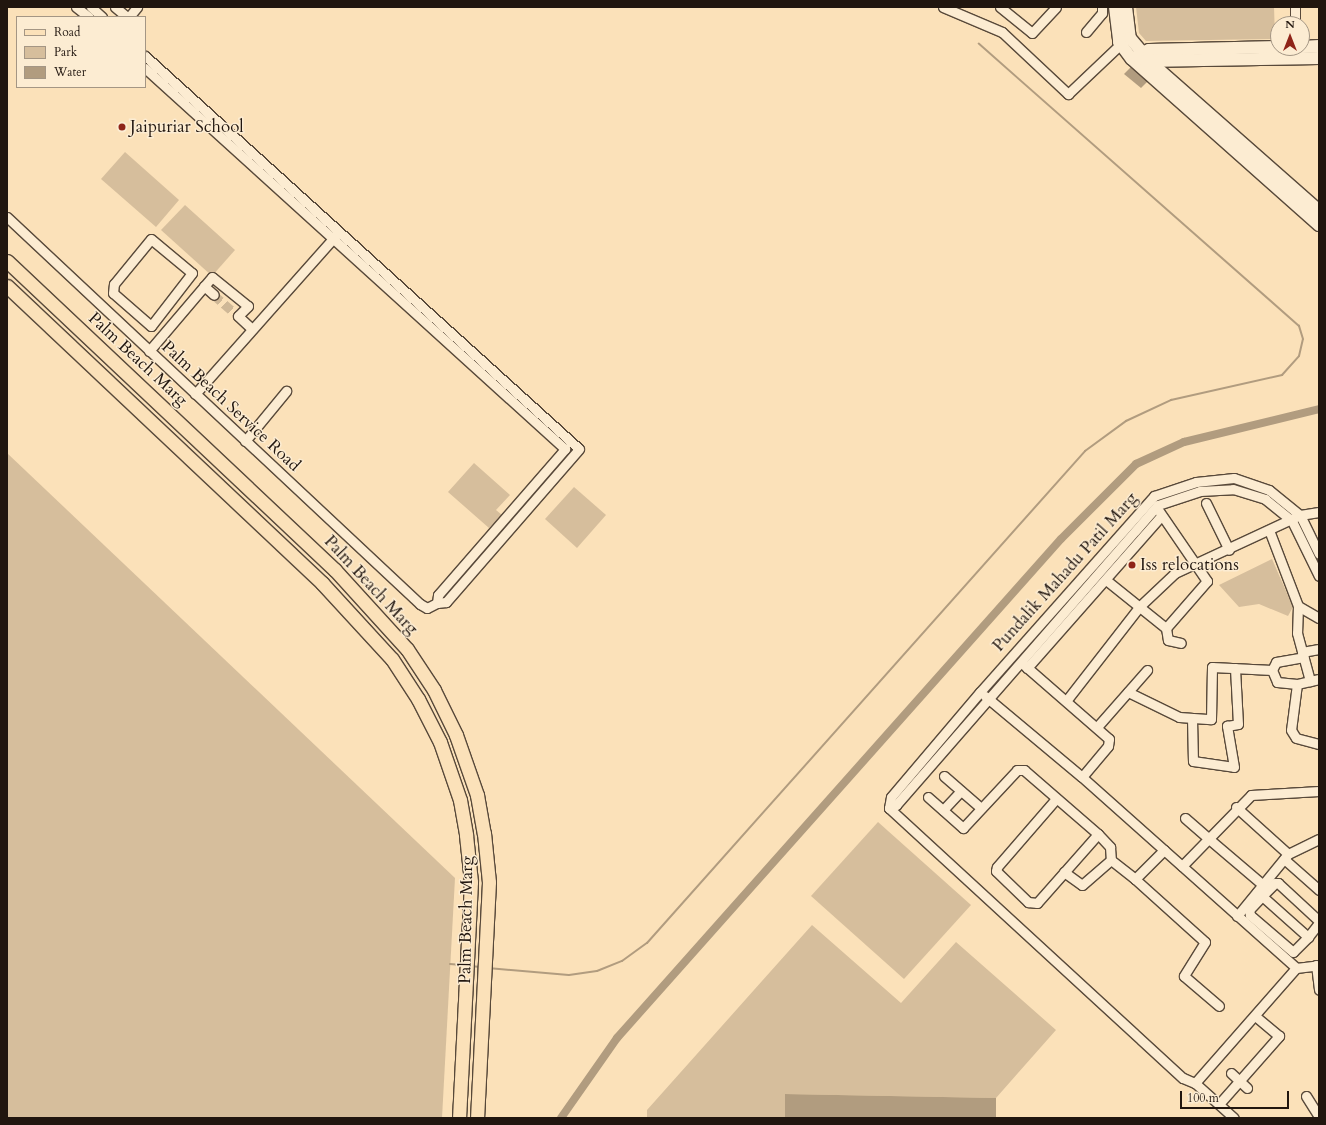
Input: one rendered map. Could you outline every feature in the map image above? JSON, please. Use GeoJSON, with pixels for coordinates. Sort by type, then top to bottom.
{"type":"FeatureCollection","features":[{"type":"Feature","properties":{"kind":"main road"},"geometry":{"type":"LineString","coordinates":[[1115,7],[1125,40],[1141,58],[1278,182],[1319,211]]}},
{"type":"Feature","properties":{"kind":"main road"},"geometry":{"type":"LineString","coordinates":[[1125,40],[1126,7]]}},
{"type":"Feature","properties":{"kind":"main road"},"geometry":{"type":"LineString","coordinates":[[1141,58],[1149,50],[1270,47]]}},
{"type":"Feature","properties":{"kind":"main road"},"geometry":{"type":"LineString","coordinates":[[1141,58],[1270,54]]}},
{"type":"Feature","properties":{"kind":"main road"},"geometry":{"type":"LineString","coordinates":[[1141,58],[1278,182],[1319,225]]}},
{"type":"Feature","properties":{"kind":"main road","name":"Palm Beach Marg"},"geometry":{"type":"LineString","coordinates":[[7,261],[335,570],[407,648],[434,690],[456,735],[477,795],[489,882],[477,1118]]}},
{"type":"Feature","properties":{"kind":"main road","name":"Palm Beach Marg"},"geometry":{"type":"LineString","coordinates":[[7,286],[322,583],[392,659],[440,742],[460,800],[470,882],[459,1118]]}},
{"type":"Feature","properties":{"kind":"street"},"geometry":{"type":"LineString","coordinates":[[76,7],[88,16]]}},
{"type":"Feature","properties":{"kind":"street"},"geometry":{"type":"LineString","coordinates":[[91,7],[101,16]]}},
{"type":"Feature","properties":{"kind":"street"},"geometry":{"type":"LineString","coordinates":[[115,7],[127,16]]}},
{"type":"Feature","properties":{"kind":"street"},"geometry":{"type":"LineString","coordinates":[[129,16],[137,7]]}},
{"type":"Feature","properties":{"kind":"street"},"geometry":{"type":"LineString","coordinates":[[943,7],[1002,32],[1068,94],[1125,40]]}},
{"type":"Feature","properties":{"kind":"street"},"geometry":{"type":"LineString","coordinates":[[1000,7],[1032,33],[1056,7]]}},
{"type":"Feature","properties":{"kind":"street"},"geometry":{"type":"LineString","coordinates":[[1086,32],[1102,13],[1102,7]]}},
{"type":"Feature","properties":{"kind":"street"},"geometry":{"type":"LineString","coordinates":[[146,57],[565,449]]}},
{"type":"Feature","properties":{"kind":"street"},"geometry":{"type":"LineString","coordinates":[[146,69],[579,448]]}},
{"type":"Feature","properties":{"kind":"street","name":"Palm Beach Service Road"},"geometry":{"type":"LineString","coordinates":[[7,217],[420,604],[428,608],[437,603]]}},
{"type":"Feature","properties":{"kind":"street"},"geometry":{"type":"LineString","coordinates":[[195,394],[336,235]]}},
{"type":"Feature","properties":{"kind":"street"},"geometry":{"type":"LineString","coordinates":[[151,239],[192,273],[151,326],[122,301],[114,293],[114,284],[151,239]]}},
{"type":"Feature","properties":{"kind":"street"},"geometry":{"type":"LineString","coordinates":[[149,351],[213,277],[248,306],[238,316],[252,328]]}},
{"type":"Feature","properties":{"kind":"street"},"geometry":{"type":"LineString","coordinates":[[204,286],[214,295]]}},
{"type":"Feature","properties":{"kind":"street"},"geometry":{"type":"LineString","coordinates":[[109,313],[122,301]]}},
{"type":"Feature","properties":{"kind":"street"},"geometry":{"type":"LineString","coordinates":[[245,441],[286,392]]}},
{"type":"Feature","properties":{"kind":"street"},"geometry":{"type":"LineString","coordinates":[[579,448],[446,602],[437,603],[438,595],[565,449],[579,448]]}},
{"type":"Feature","properties":{"kind":"street","name":"Pundalik Mahadu Patil Marg"},"geometry":{"type":"LineString","coordinates":[[889,808],[896,805],[989,699],[1016,658],[1154,496],[1196,482],[1234,478],[1268,490],[1300,515],[1319,554]]}},
{"type":"Feature","properties":{"kind":"street","name":"Pundalik Mahadu Patil Marg"},"geometry":{"type":"LineString","coordinates":[[889,808],[891,797],[980,692],[1016,658],[1158,505],[1200,491],[1233,489],[1265,499],[1292,521],[1319,576]]}},
{"type":"Feature","properties":{"kind":"street"},"geometry":{"type":"LineString","coordinates":[[1154,496],[1162,516],[1194,565],[1206,578],[1206,586],[1166,628]]}},
{"type":"Feature","properties":{"kind":"street"},"geometry":{"type":"LineString","coordinates":[[1206,503],[1229,550]]}},
{"type":"Feature","properties":{"kind":"street"},"geometry":{"type":"LineString","coordinates":[[1066,701],[1140,606],[1175,574],[1269,530],[1292,521],[1300,515],[1319,512]]}},
{"type":"Feature","properties":{"kind":"street"},"geometry":{"type":"LineString","coordinates":[[1027,668],[1162,516]]}},
{"type":"Feature","properties":{"kind":"street"},"geometry":{"type":"LineString","coordinates":[[1269,530],[1298,606],[1297,633],[1303,654],[1315,680],[1297,684],[1277,682],[1272,670],[1276,662],[1303,654],[1319,649]]}},
{"type":"Feature","properties":{"kind":"street"},"geometry":{"type":"LineString","coordinates":[[1106,580],[1166,628],[1168,640],[1181,643]]}},
{"type":"Feature","properties":{"kind":"street"},"geometry":{"type":"LineString","coordinates":[[1298,606],[1319,618]]}},
{"type":"Feature","properties":{"kind":"street"},"geometry":{"type":"LineString","coordinates":[[1016,658],[1107,736],[1109,743],[1082,777]]}},
{"type":"Feature","properties":{"kind":"street"},"geometry":{"type":"LineString","coordinates":[[1128,692],[1179,717],[1211,719],[1212,667],[1272,670]]}},
{"type":"Feature","properties":{"kind":"street"},"geometry":{"type":"LineString","coordinates":[[1192,718],[1193,761],[1234,767],[1227,726],[1238,724],[1235,668]]}},
{"type":"Feature","properties":{"kind":"street"},"geometry":{"type":"LineString","coordinates":[[1098,727],[1147,670]]}},
{"type":"Feature","properties":{"kind":"street"},"geometry":{"type":"LineString","coordinates":[[1297,684],[1293,735],[1319,744]]}},
{"type":"Feature","properties":{"kind":"street"},"geometry":{"type":"LineString","coordinates":[[980,692],[1082,777],[1296,968]]}},
{"type":"Feature","properties":{"kind":"street"},"geometry":{"type":"LineString","coordinates":[[928,797],[963,828],[1020,769],[1055,800],[1098,834],[1110,847],[1111,860],[1135,879],[1205,942],[1184,976],[1219,1006]]}},
{"type":"Feature","properties":{"kind":"street"},"geometry":{"type":"LineString","coordinates":[[944,776],[981,808]]}},
{"type":"Feature","properties":{"kind":"street"},"geometry":{"type":"LineString","coordinates":[[943,810],[961,791]]}},
{"type":"Feature","properties":{"kind":"street"},"geometry":{"type":"LineString","coordinates":[[1182,866],[1209,839],[1236,807],[1251,795],[1319,791]]}},
{"type":"Feature","properties":{"kind":"street"},"geometry":{"type":"LineString","coordinates":[[1055,800],[996,871],[1032,904],[1042,897],[1098,834]]}},
{"type":"Feature","properties":{"kind":"street"},"geometry":{"type":"LineString","coordinates":[[1236,807],[1319,890]]}},
{"type":"Feature","properties":{"kind":"street"},"geometry":{"type":"LineString","coordinates":[[889,808],[1183,1078],[1195,1083],[1234,1118]]}},
{"type":"Feature","properties":{"kind":"street"},"geometry":{"type":"LineString","coordinates":[[1185,818],[1209,839],[1308,937]]}},
{"type":"Feature","properties":{"kind":"street"},"geometry":{"type":"LineString","coordinates":[[1237,916],[1261,891],[1278,883],[1319,922],[1308,937],[1293,952],[1250,915],[1249,910],[1261,891],[1286,856],[1319,839]]}},
{"type":"Feature","properties":{"kind":"street"},"geometry":{"type":"LineString","coordinates":[[1135,879],[1164,850]]}},
{"type":"Feature","properties":{"kind":"street"},"geometry":{"type":"LineString","coordinates":[[1064,872],[1082,885],[1111,860]]}},
{"type":"Feature","properties":{"kind":"street"},"geometry":{"type":"LineString","coordinates":[[1195,1083],[1296,968],[1317,965],[1319,990]]}},
{"type":"Feature","properties":{"kind":"street"},"geometry":{"type":"LineString","coordinates":[[1219,1104],[1280,1036],[1255,1016]]}},
{"type":"Feature","properties":{"kind":"street"},"geometry":{"type":"LineString","coordinates":[[1231,1073],[1247,1088]]}},
{"type":"Feature","properties":{"kind":"street"},"geometry":{"type":"LineString","coordinates":[[1306,1096],[1319,1117]]}},
{"type":"Feature","properties":{"kind":"green space"},"geometry":{"type":"Polygon","coordinates":[[[1136,7],[1274,7],[1274,16],[1270,16],[1270,39],[1146,41],[1139,33],[1136,7]]]}},
{"type":"Feature","properties":{"kind":"green space"},"geometry":{"type":"Polygon","coordinates":[[[125,152],[179,200],[156,227],[101,179],[125,152]]]}},
{"type":"Feature","properties":{"kind":"green space"},"geometry":{"type":"Polygon","coordinates":[[[185,205],[235,250],[212,276],[161,230],[185,205]]]}},
{"type":"Feature","properties":{"kind":"green space"},"geometry":{"type":"Polygon","coordinates":[[[7,453],[455,878],[442,1118],[7,1118],[7,453]]]}},
{"type":"Feature","properties":{"kind":"green space"},"geometry":{"type":"Polygon","coordinates":[[[474,463],[510,495],[496,510],[502,515],[489,528],[448,492],[474,463]]]}},
{"type":"Feature","properties":{"kind":"green space"},"geometry":{"type":"Polygon","coordinates":[[[574,487],[606,515],[577,548],[545,519],[574,487]]]}},
{"type":"Feature","properties":{"kind":"green space"},"geometry":{"type":"Polygon","coordinates":[[[1272,559],[1293,607],[1288,616],[1259,604],[1239,607],[1219,585],[1272,559]]]}},
{"type":"Feature","properties":{"kind":"green space"},"geometry":{"type":"Polygon","coordinates":[[[878,822],[971,905],[904,979],[811,896],[878,822]]]}},
{"type":"Feature","properties":{"kind":"green space"},"geometry":{"type":"Polygon","coordinates":[[[812,925],[901,1003],[956,942],[1056,1030],[996,1098],[785,1094],[785,1118],[647,1118],[647,1110],[812,925]]]}},
{"type":"Feature","properties":{"kind":"water"},"geometry":{"type":"Polygon","coordinates":[[[1131,67],[1148,81],[1141,88],[1124,74],[1131,67]]]}},
{"type":"Feature","properties":{"kind":"water"},"geometry":{"type":"Polygon","coordinates":[[[785,1094],[996,1098],[996,1118],[785,1118],[785,1094]]]}},
{"type":"Feature","properties":{"kind":"waterway"},"geometry":{"type":"LineString","coordinates":[[488,968],[569,975],[597,971],[622,961],[647,943],[1085,451],[1126,421],[1171,400],[1282,375],[1299,356],[1303,339],[1299,326],[979,44]]}},
{"type":"Feature","properties":{"kind":"waterway"},"geometry":{"type":"LineString","coordinates":[[561,1118],[617,1038],[1061,539],[1136,464],[1184,442],[1319,409]]}},
{"type":"Feature","properties":{"kind":"waterway"},"geometry":{"type":"LineString","coordinates":[[450,964],[462,965]]}},
{"type":"Feature","properties":{"kind":"waterway"},"geometry":{"type":"LineString","coordinates":[[471,966],[480,967]]}},
{"type":"Feature","properties":{"kind":"tunnel"},"geometry":{"type":"LineString","coordinates":[[214,295],[238,316]]}},
{"type":"Feature","properties":{"kind":"place","name":"Jaipuriar School"},"geometry":{"type":"Point","coordinates":[122,127]}},
{"type":"Feature","properties":{"kind":"place","name":"Iss relocations"},"geometry":{"type":"Point","coordinates":[1132,565]}}]}
